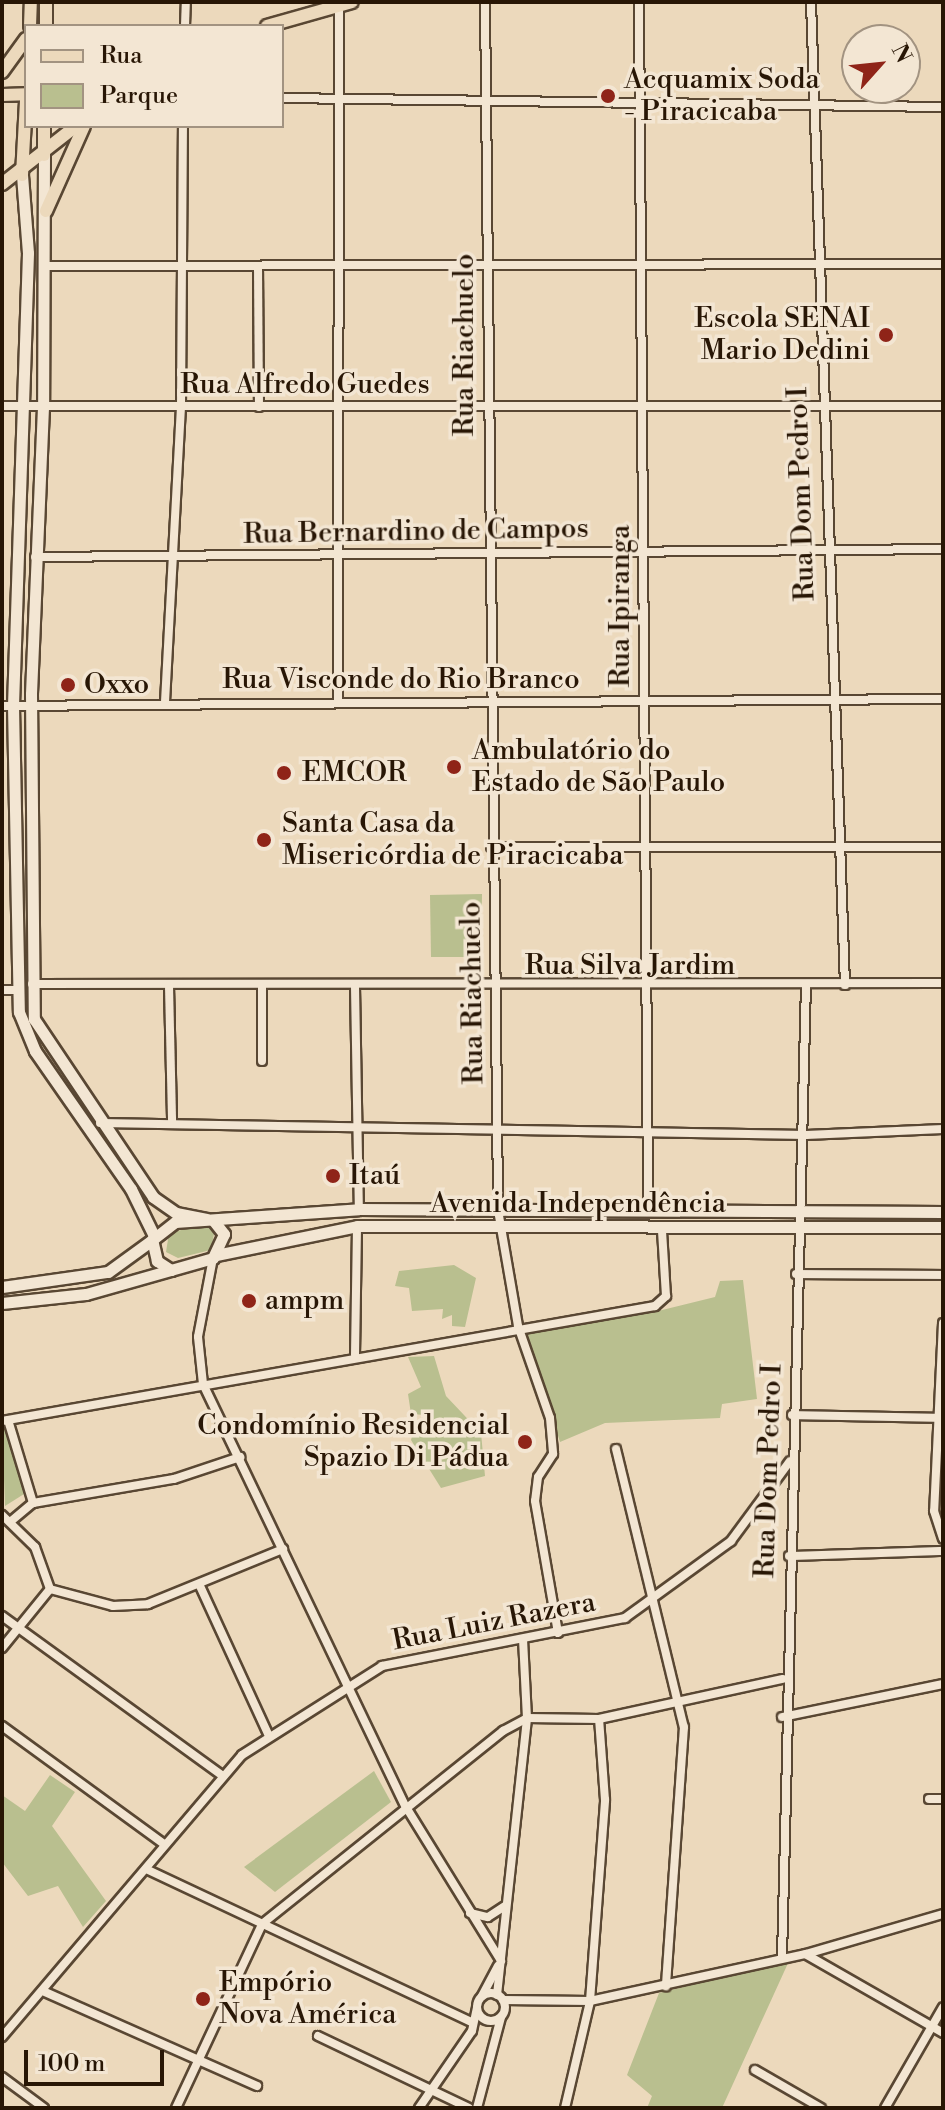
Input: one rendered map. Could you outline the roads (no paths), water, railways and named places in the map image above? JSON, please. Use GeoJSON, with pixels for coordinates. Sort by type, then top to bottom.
{"type":"FeatureCollection","features":[{"type":"Feature","properties":{"kind":"main road"},"geometry":{"type":"LineString","coordinates":[[30,24],[31,2]]}},
{"type":"Feature","properties":{"kind":"main road"},"geometry":{"type":"LineString","coordinates":[[46,2],[46,24]]}},
{"type":"Feature","properties":{"kind":"main road"},"geometry":{"type":"LineString","coordinates":[[274,24],[344,3]]}},
{"type":"Feature","properties":{"kind":"main road"},"geometry":{"type":"LineString","coordinates":[[2,72],[24,42]]}},
{"type":"Feature","properties":{"kind":"main road"},"geometry":{"type":"LineString","coordinates":[[2,95],[24,94]]}},
{"type":"Feature","properties":{"kind":"main road"},"geometry":{"type":"LineString","coordinates":[[25,128],[22,175],[28,253],[7,706],[17,990],[35,1051],[131,1189],[153,1238],[157,1261],[171,1270]]}},
{"type":"Feature","properties":{"kind":"main road","name":"Avenida Independência"},"geometry":{"type":"LineString","coordinates":[[43,128],[46,211],[43,407],[34,557],[30,984],[42,1038],[99,1123],[164,1208],[210,1219],[359,1209],[943,1212]]}},
{"type":"Feature","properties":{"kind":"main road"},"geometry":{"type":"LineString","coordinates":[[2,184],[22,175],[74,128]]}},
{"type":"Feature","properties":{"kind":"main road"},"geometry":{"type":"LineString","coordinates":[[46,211],[83,128]]}},
{"type":"Feature","properties":{"kind":"main road"},"geometry":{"type":"LineString","coordinates":[[2,1287],[108,1272],[175,1222],[210,1219],[224,1234],[214,1256]]}},
{"type":"Feature","properties":{"kind":"main road","name":"Avenida Independência"},"geometry":{"type":"LineString","coordinates":[[2,1303],[86,1294],[214,1256],[357,1226],[662,1230],[943,1227]]}},
{"type":"Feature","properties":{"kind":"street"},"geometry":{"type":"LineString","coordinates":[[185,24],[186,2]]}},
{"type":"Feature","properties":{"kind":"street","name":"Rua Riachuelo"},"geometry":{"type":"LineString","coordinates":[[485,2],[485,408],[491,554],[491,847],[497,989],[498,1210],[518,1326],[550,1418],[553,1454],[538,1477],[535,1501],[558,1633]]}},
{"type":"Feature","properties":{"kind":"street","name":"Rua Ipiranga"},"geometry":{"type":"LineString","coordinates":[[639,2],[642,265],[639,406],[647,847],[644,1132],[648,1210]]}},
{"type":"Feature","properties":{"kind":"street","name":"Rua Dom Pedro I"},"geometry":{"type":"LineString","coordinates":[[811,2],[831,700],[845,985]]}},
{"type":"Feature","properties":{"kind":"street"},"geometry":{"type":"LineString","coordinates":[[338,700],[340,264],[337,99],[344,3]]}},
{"type":"Feature","properties":{"kind":"street"},"geometry":{"type":"LineString","coordinates":[[284,98],[638,107],[943,107]]}},
{"type":"Feature","properties":{"kind":"street"},"geometry":{"type":"LineString","coordinates":[[165,702],[181,406],[179,268],[183,128]]}},
{"type":"Feature","properties":{"kind":"street"},"geometry":{"type":"LineString","coordinates":[[45,266],[943,264]]}},
{"type":"Feature","properties":{"kind":"street"},"geometry":{"type":"LineString","coordinates":[[258,266],[259,407]]}},
{"type":"Feature","properties":{"kind":"street","name":"Rua Alfredo Guedes"},"geometry":{"type":"LineString","coordinates":[[2,406],[943,406]]}},
{"type":"Feature","properties":{"kind":"street","name":"Rua Bernardino de Campos"},"geometry":{"type":"LineString","coordinates":[[34,557],[943,549]]}},
{"type":"Feature","properties":{"kind":"street","name":"Rua Visconde do Rio Branco"},"geometry":{"type":"LineString","coordinates":[[7,706],[338,700],[644,703],[943,699]]}},
{"type":"Feature","properties":{"kind":"street"},"geometry":{"type":"LineString","coordinates":[[491,847],[943,847]]}},
{"type":"Feature","properties":{"kind":"street","name":"Rua Silva Jardim"},"geometry":{"type":"LineString","coordinates":[[30,984],[262,984],[497,989],[943,983]]}},
{"type":"Feature","properties":{"kind":"street"},"geometry":{"type":"LineString","coordinates":[[262,984],[262,1061]]}},
{"type":"Feature","properties":{"kind":"street"},"geometry":{"type":"LineString","coordinates":[[169,986],[172,1122]]}},
{"type":"Feature","properties":{"kind":"street","name":"Rua Dom Pedro I"},"geometry":{"type":"LineString","coordinates":[[782,1958],[782,1717],[796,1274],[803,1213],[806,1135],[806,986]]}},
{"type":"Feature","properties":{"kind":"street"},"geometry":{"type":"LineString","coordinates":[[355,987],[359,1209]]}},
{"type":"Feature","properties":{"kind":"street"},"geometry":{"type":"LineString","coordinates":[[2,990],[17,990]]}},
{"type":"Feature","properties":{"kind":"street"},"geometry":{"type":"LineString","coordinates":[[99,1123],[806,1135],[943,1129]]}},
{"type":"Feature","properties":{"kind":"street"},"geometry":{"type":"LineString","coordinates":[[355,1355],[357,1226]]}},
{"type":"Feature","properties":{"kind":"street"},"geometry":{"type":"LineString","coordinates":[[33,1503],[5,1420],[518,1326],[645,1308],[666,1296],[662,1230]]}},
{"type":"Feature","properties":{"kind":"street"},"geometry":{"type":"LineString","coordinates":[[214,1256],[198,1337],[203,1384],[406,1807],[501,1961]]}},
{"type":"Feature","properties":{"kind":"street"},"geometry":{"type":"LineString","coordinates":[[796,1274],[943,1275]]}},
{"type":"Feature","properties":{"kind":"street"},"geometry":{"type":"LineString","coordinates":[[943,1323],[941,1418],[934,1511],[943,1539]]}},
{"type":"Feature","properties":{"kind":"street"},"geometry":{"type":"LineString","coordinates":[[792,1415],[941,1418]]}},
{"type":"Feature","properties":{"kind":"street"},"geometry":{"type":"LineString","coordinates":[[616,1449],[655,1601],[677,1703],[685,1776],[666,1986]]}},
{"type":"Feature","properties":{"kind":"street"},"geometry":{"type":"LineString","coordinates":[[10,1522],[33,1503],[174,1479],[240,1457]]}},
{"type":"Feature","properties":{"kind":"street","name":"Rua Luiz Razera"},"geometry":{"type":"LineString","coordinates":[[2,2037],[45,1992],[222,1775],[269,1736],[382,1666],[625,1618],[655,1601],[731,1541],[790,1461]]}},
{"type":"Feature","properties":{"kind":"street"},"geometry":{"type":"LineString","coordinates":[[767,1495],[789,1494]]}},
{"type":"Feature","properties":{"kind":"street"},"geometry":{"type":"LineString","coordinates":[[2,1515],[35,1547],[50,1589]]}},
{"type":"Feature","properties":{"kind":"street"},"geometry":{"type":"LineString","coordinates":[[50,1589],[113,1606],[148,1604],[200,1586],[283,1549]]}},
{"type":"Feature","properties":{"kind":"street"},"geometry":{"type":"LineString","coordinates":[[789,1556],[943,1551]]}},
{"type":"Feature","properties":{"kind":"street"},"geometry":{"type":"LineString","coordinates":[[200,1586],[269,1736]]}},
{"type":"Feature","properties":{"kind":"street"},"geometry":{"type":"LineString","coordinates":[[2,1648],[50,1589]]}},
{"type":"Feature","properties":{"kind":"street"},"geometry":{"type":"LineString","coordinates":[[2,1616],[222,1775]]}},
{"type":"Feature","properties":{"kind":"street"},"geometry":{"type":"LineString","coordinates":[[477,2108],[501,2017],[505,1906],[527,1718],[523,1639]]}},
{"type":"Feature","properties":{"kind":"street"},"geometry":{"type":"LineString","coordinates":[[176,2108],[262,1924],[406,1807],[527,1718],[599,1719],[783,1679]]}},
{"type":"Feature","properties":{"kind":"street"},"geometry":{"type":"LineString","coordinates":[[782,1717],[943,1684]]}},
{"type":"Feature","properties":{"kind":"street"},"geometry":{"type":"LineString","coordinates":[[568,2107],[590,2001],[605,1800],[599,1719]]}},
{"type":"Feature","properties":{"kind":"street"},"geometry":{"type":"LineString","coordinates":[[2,1726],[164,1844]]}},
{"type":"Feature","properties":{"kind":"street"},"geometry":{"type":"LineString","coordinates":[[929,1799],[943,1799]]}},
{"type":"Feature","properties":{"kind":"street"},"geometry":{"type":"LineString","coordinates":[[146,1869],[473,2027],[501,2017]]}},
{"type":"Feature","properties":{"kind":"street"},"geometry":{"type":"LineString","coordinates":[[469,1912],[480,1918],[505,1906]]}},
{"type":"Feature","properties":{"kind":"street"},"geometry":{"type":"LineString","coordinates":[[481,1997],[590,2001],[806,1954],[943,1914]]}},
{"type":"Feature","properties":{"kind":"street"},"geometry":{"type":"LineString","coordinates":[[806,1954],[943,2033]]}},
{"type":"Feature","properties":{"kind":"street"},"geometry":{"type":"LineString","coordinates":[[419,2108],[473,2027],[481,1997],[501,1961]]}},
{"type":"Feature","properties":{"kind":"street"},"geometry":{"type":"LineString","coordinates":[[45,1992],[257,2086]]}},
{"type":"Feature","properties":{"kind":"street"},"geometry":{"type":"LineString","coordinates":[[885,2108],[943,2007]]}},
{"type":"Feature","properties":{"kind":"street"},"geometry":{"type":"LineString","coordinates":[[477,2008],[490,2021]]}},
{"type":"Feature","properties":{"kind":"street"},"geometry":{"type":"LineString","coordinates":[[318,2036],[469,2108]]}},
{"type":"Feature","properties":{"kind":"street"},"geometry":{"type":"LineString","coordinates":[[755,2070],[821,2108]]}},
{"type":"Feature","properties":{"kind":"street"},"geometry":{"type":"LineString","coordinates":[[2,2077],[44,2108]]}},
{"type":"Feature","properties":{"kind":"place","name":"Acquamix Soda - Piracicaba"},"geometry":{"type":"Point","coordinates":[608,96]}},
{"type":"Feature","properties":{"kind":"place","name":"Escola SENAI Mario Dedini"},"geometry":{"type":"Point","coordinates":[886,335]}},
{"type":"Feature","properties":{"kind":"place","name":"Oxxo"},"geometry":{"type":"Point","coordinates":[68,685]}},
{"type":"Feature","properties":{"kind":"place","name":"Ambulatório do Estado de São Paulo"},"geometry":{"type":"Point","coordinates":[454,767]}},
{"type":"Feature","properties":{"kind":"place","name":"EMCOR"},"geometry":{"type":"Point","coordinates":[284,773]}},
{"type":"Feature","properties":{"kind":"place","name":"Santa Casa da Misericórdia de Piracicaba"},"geometry":{"type":"Point","coordinates":[264,840]}},
{"type":"Feature","properties":{"kind":"place","name":"Itaú"},"geometry":{"type":"Point","coordinates":[333,1176]}},
{"type":"Feature","properties":{"kind":"place","name":"ampm"},"geometry":{"type":"Point","coordinates":[249,1301]}},
{"type":"Feature","properties":{"kind":"place","name":"Condomínio Residencial Spazio Di Pádua"},"geometry":{"type":"Point","coordinates":[525,1442]}},
{"type":"Feature","properties":{"kind":"place","name":"Empório Nova América"},"geometry":{"type":"Point","coordinates":[203,1999]}}]}
